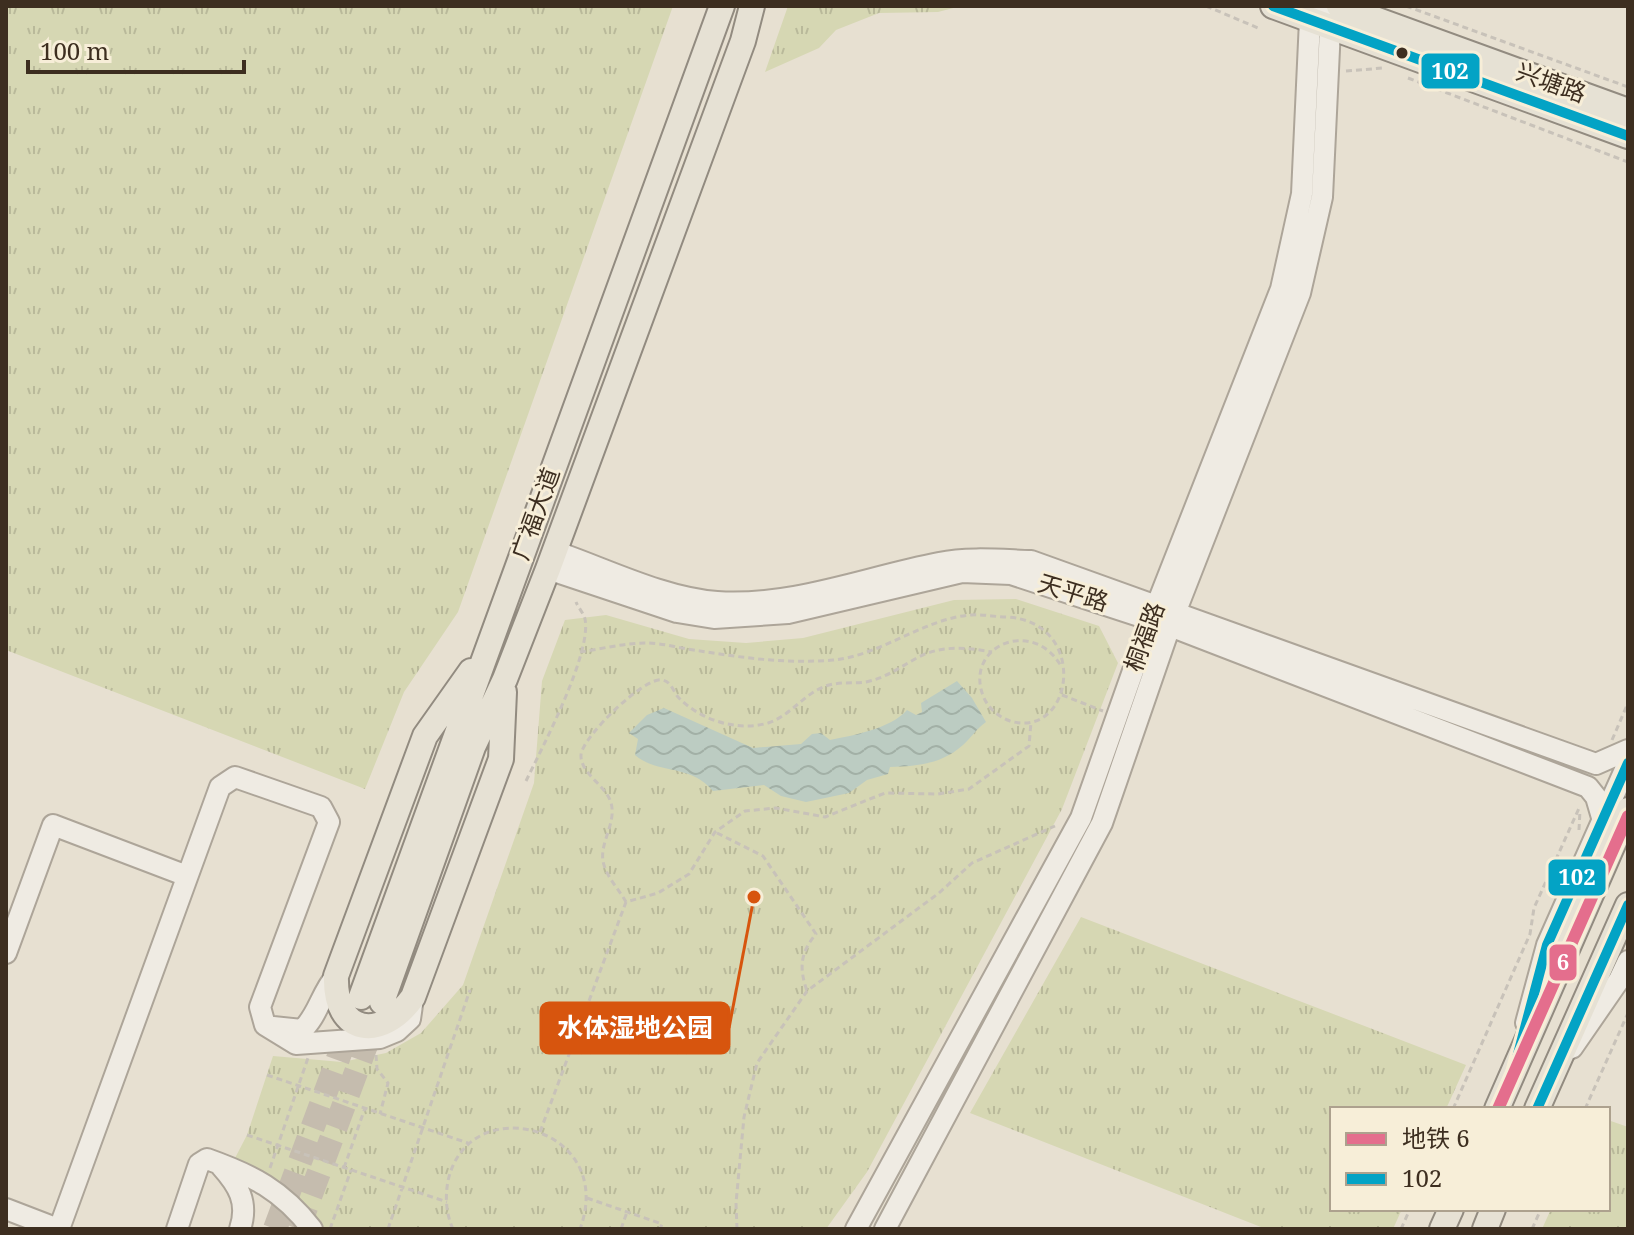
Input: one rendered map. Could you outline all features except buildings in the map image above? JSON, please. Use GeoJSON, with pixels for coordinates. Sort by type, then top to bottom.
{"type":"FeatureCollection","features":[{"type":"Feature","properties":{"kind":"main road","name":"广福大道"},"geometry":{"type":"LineString","coordinates":[[722,6],[715,33],[486,649],[372,999],[551,560],[743,41],[752,6]]}},
{"type":"Feature","properties":{"kind":"main road","name":"兴塘路"},"geometry":{"type":"LineString","coordinates":[[1273,6],[1324,13],[1628,111]]}},
{"type":"Feature","properties":{"kind":"main road","name":"兴塘路"},"geometry":{"type":"LineString","coordinates":[[1324,13],[1628,136]]}},
{"type":"Feature","properties":{"kind":"main road"},"geometry":{"type":"LineString","coordinates":[[486,649],[425,736],[336,976],[335,999],[343,1015],[361,1026],[383,1025],[402,1014],[413,997],[501,759],[505,679]]}},
{"type":"Feature","properties":{"kind":"main road"},"geometry":{"type":"LineString","coordinates":[[1498,1107],[1628,810]]}},
{"type":"Feature","properties":{"kind":"main road"},"geometry":{"type":"LineString","coordinates":[[1538,1107],[1628,905]]}},
{"type":"Feature","properties":{"kind":"street","name":"桐福路"},"geometry":{"type":"LineString","coordinates":[[856,1229],[1081,818],[1163,616],[1281,289],[1302,194],[1324,13]]}},
{"type":"Feature","properties":{"kind":"street","name":"天平路"},"geometry":{"type":"LineString","coordinates":[[551,560],[677,612],[714,618],[788,613],[962,572],[1011,574],[1163,616],[1596,764]]}},
{"type":"Feature","properties":{"kind":"street","name":"桐福路"},"geometry":{"type":"LineString","coordinates":[[885,1229],[1102,823],[1163,616]]}},
{"type":"Feature","properties":{"kind":"street","name":"天平路"},"geometry":{"type":"LineString","coordinates":[[1163,616],[1584,797]]}},
{"type":"Feature","properties":{"kind":"street"},"geometry":{"type":"LineString","coordinates":[[1596,764],[1628,750]]}},
{"type":"Feature","properties":{"kind":"street"},"geometry":{"type":"LineString","coordinates":[[1513,1073],[1547,945],[1628,763]]}},
{"type":"Feature","properties":{"kind":"street"},"geometry":{"type":"LineString","coordinates":[[6,1209],[59,1229],[220,787],[235,777],[321,807],[329,822],[260,1007],[265,1025],[296,1044],[380,1038],[397,1031],[410,1019],[413,997]]}},
{"type":"Feature","properties":{"kind":"street"},"geometry":{"type":"LineString","coordinates":[[1584,797],[1596,797],[1603,821]]}},
{"type":"Feature","properties":{"kind":"street"},"geometry":{"type":"LineString","coordinates":[[6,953],[53,825],[187,876]]}},
{"type":"Feature","properties":{"kind":"street"},"geometry":{"type":"LineString","coordinates":[[1549,1081],[1619,980],[1628,961]]}},
{"type":"Feature","properties":{"kind":"street"},"geometry":{"type":"LineString","coordinates":[[265,1025],[289,1031],[302,1030],[311,1022],[324,990],[336,976]]}},
{"type":"Feature","properties":{"kind":"street"},"geometry":{"type":"LineString","coordinates":[[177,1229],[199,1164],[207,1159],[248,1173],[265,1183],[312,1229]]}},
{"type":"Feature","properties":{"kind":"street"},"geometry":{"type":"LineString","coordinates":[[218,1163],[240,1186],[244,1217],[240,1229]]}},
{"type":"Feature","properties":{"kind":"path"},"geometry":{"type":"LineString","coordinates":[[1206,6],[1258,28]]}},
{"type":"Feature","properties":{"kind":"path"},"geometry":{"type":"LineString","coordinates":[[1406,6],[1628,87]]}},
{"type":"Feature","properties":{"kind":"path"},"geometry":{"type":"LineString","coordinates":[[1343,71],[1383,68]]}},
{"type":"Feature","properties":{"kind":"path"},"geometry":{"type":"LineString","coordinates":[[1397,73],[1628,162]]}},
{"type":"Feature","properties":{"kind":"path"},"geometry":{"type":"LineString","coordinates":[[526,781],[556,721],[580,652],[585,619],[576,602]]}},
{"type":"Feature","properties":{"kind":"path"},"geometry":{"type":"LineString","coordinates":[[580,652],[646,643],[766,660],[834,660],[872,651],[969,615],[1016,618],[1044,628],[1059,645],[1061,666],[1062,695],[1044,717],[1031,722],[1004,719],[985,701],[980,675],[992,652],[1015,640],[1029,640],[1043,645],[1061,666]]}},
{"type":"Feature","properties":{"kind":"path"},"geometry":{"type":"LineString","coordinates":[[626,902],[603,865],[605,841],[612,826],[611,803],[582,764],[580,754],[593,734],[644,683],[660,679],[668,682],[678,696],[696,711],[743,727],[767,723],[788,713],[806,696],[826,685],[865,682],[893,673],[937,649],[968,647],[992,652]]}},
{"type":"Feature","properties":{"kind":"path"},"geometry":{"type":"LineString","coordinates":[[1062,695],[1105,712]]}},
{"type":"Feature","properties":{"kind":"path"},"geometry":{"type":"LineString","coordinates":[[1596,764],[1600,754],[1607,749],[1628,703]]}},
{"type":"Feature","properties":{"kind":"path"},"geometry":{"type":"LineString","coordinates":[[626,902],[658,893],[689,874],[715,832],[745,811],[776,808],[825,817],[885,793],[938,794],[969,789],[1029,746],[1031,722]]}},
{"type":"Feature","properties":{"kind":"path"},"geometry":{"type":"LineString","coordinates":[[1579,837],[1584,797]]}},
{"type":"Feature","properties":{"kind":"path"},"geometry":{"type":"LineString","coordinates":[[1454,1107],[1530,934],[1534,908],[1584,797]]}},
{"type":"Feature","properties":{"kind":"path"},"geometry":{"type":"LineString","coordinates":[[737,1229],[744,1117],[757,1063],[807,991],[939,893],[972,863],[1064,823]]}},
{"type":"Feature","properties":{"kind":"path"},"geometry":{"type":"LineString","coordinates":[[715,832],[763,856],[816,934],[805,946],[800,969],[807,991]]}},
{"type":"Feature","properties":{"kind":"path"},"geometry":{"type":"LineString","coordinates":[[540,1132],[626,902]]}},
{"type":"Feature","properties":{"kind":"path"},"geometry":{"type":"LineString","coordinates":[[388,1229],[470,990]]}},
{"type":"Feature","properties":{"kind":"path"},"geometry":{"type":"LineString","coordinates":[[1586,1107],[1628,1013]]}},
{"type":"Feature","properties":{"kind":"path"},"geometry":{"type":"LineString","coordinates":[[265,1183],[313,1045]]}},
{"type":"Feature","properties":{"kind":"path"},"geometry":{"type":"LineString","coordinates":[[376,1051],[377,1069],[388,1083],[380,1114]]}},
{"type":"Feature","properties":{"kind":"path"},"geometry":{"type":"LineString","coordinates":[[267,1075],[469,1144]]}},
{"type":"Feature","properties":{"kind":"path"},"geometry":{"type":"LineString","coordinates":[[344,1168],[365,1108]]}},
{"type":"Feature","properties":{"kind":"path"},"geometry":{"type":"LineString","coordinates":[[453,1229],[447,1202],[450,1172],[469,1144],[503,1128],[526,1128],[540,1132],[567,1148],[580,1166],[587,1198],[580,1229]]}},
{"type":"Feature","properties":{"kind":"path"},"geometry":{"type":"LineString","coordinates":[[247,1135],[447,1202]]}},
{"type":"Feature","properties":{"kind":"path"},"geometry":{"type":"LineString","coordinates":[[330,1229],[351,1170]]}},
{"type":"Feature","properties":{"kind":"path"},"geometry":{"type":"LineString","coordinates":[[587,1198],[662,1224],[660,1229]]}},
{"type":"Feature","properties":{"kind":"path"},"geometry":{"type":"LineString","coordinates":[[621,1229],[627,1212]]}},
{"type":"Feature","properties":{"kind":"green space"},"geometry":{"type":"Polygon","coordinates":[[[6,6],[673,6],[458,612],[404,692],[365,789],[6,650],[6,6]]]}},
{"type":"Feature","properties":{"kind":"green space"},"geometry":{"type":"Polygon","coordinates":[[[788,6],[961,6],[938,12],[879,13],[836,30],[819,48],[765,72],[788,6]]]}},
{"type":"Feature","properties":{"kind":"green space"},"geometry":{"type":"Polygon","coordinates":[[[1016,599],[1099,626],[1118,663],[1062,809],[867,1172],[826,1229],[321,1229],[234,1160],[247,1135],[273,1056],[342,1062],[386,1053],[421,1033],[463,985],[534,783],[542,681],[565,620],[606,615],[689,639],[746,643],[803,638],[954,600],[1016,599]]]}},
{"type":"Feature","properties":{"kind":"green space"},"geometry":{"type":"Polygon","coordinates":[[[1081,917],[1466,1065],[1447,1107],[1330,1107],[1330,1211],[1401,1211],[1393,1229],[1266,1229],[970,1113],[1081,917]]]}},
{"type":"Feature","properties":{"kind":"green space"},"geometry":{"type":"Polygon","coordinates":[[[1610,1121],[1628,1127],[1628,1229],[1542,1229],[1550,1211],[1610,1211],[1610,1121]]]}},
{"type":"Feature","properties":{"kind":"water"},"geometry":{"type":"Polygon","coordinates":[[[957,681],[972,698],[986,722],[963,745],[929,763],[890,767],[888,774],[867,780],[849,793],[806,802],[781,796],[764,785],[713,791],[694,776],[654,765],[635,755],[638,739],[629,733],[647,715],[664,708],[753,748],[801,744],[812,734],[821,733],[830,740],[881,727],[907,710],[916,715],[922,712],[921,703],[957,681]]]}},
{"type":"Feature","properties":{"kind":"tunnel"},"geometry":{"type":"LineString","coordinates":[[275,1229],[352,1021]]}},
{"type":"Feature","properties":{"kind":"tunnel"},"geometry":{"type":"LineString","coordinates":[[298,1229],[375,1021]]}},
{"type":"Feature","properties":{"kind":"metro line","name":"6"},"geometry":{"type":"LineString","coordinates":[[1499,1107],[1628,816]]}},
{"type":"Feature","properties":{"kind":"transit line","name":"102"},"geometry":{"type":"LineString","coordinates":[[1273,6],[1628,136]]}},
{"type":"Feature","properties":{"kind":"transit line","name":"102"},"geometry":{"type":"LineString","coordinates":[[1498,1107],[1513,1073],[1547,945],[1628,763]]}},
{"type":"Feature","properties":{"kind":"transit line","name":"102"},"geometry":{"type":"LineString","coordinates":[[1538,1107],[1628,905]]}},
{"type":"Feature","properties":{"kind":"place","name":"水体湿地公园"},"geometry":{"type":"Point","coordinates":[754,897]}}]}
